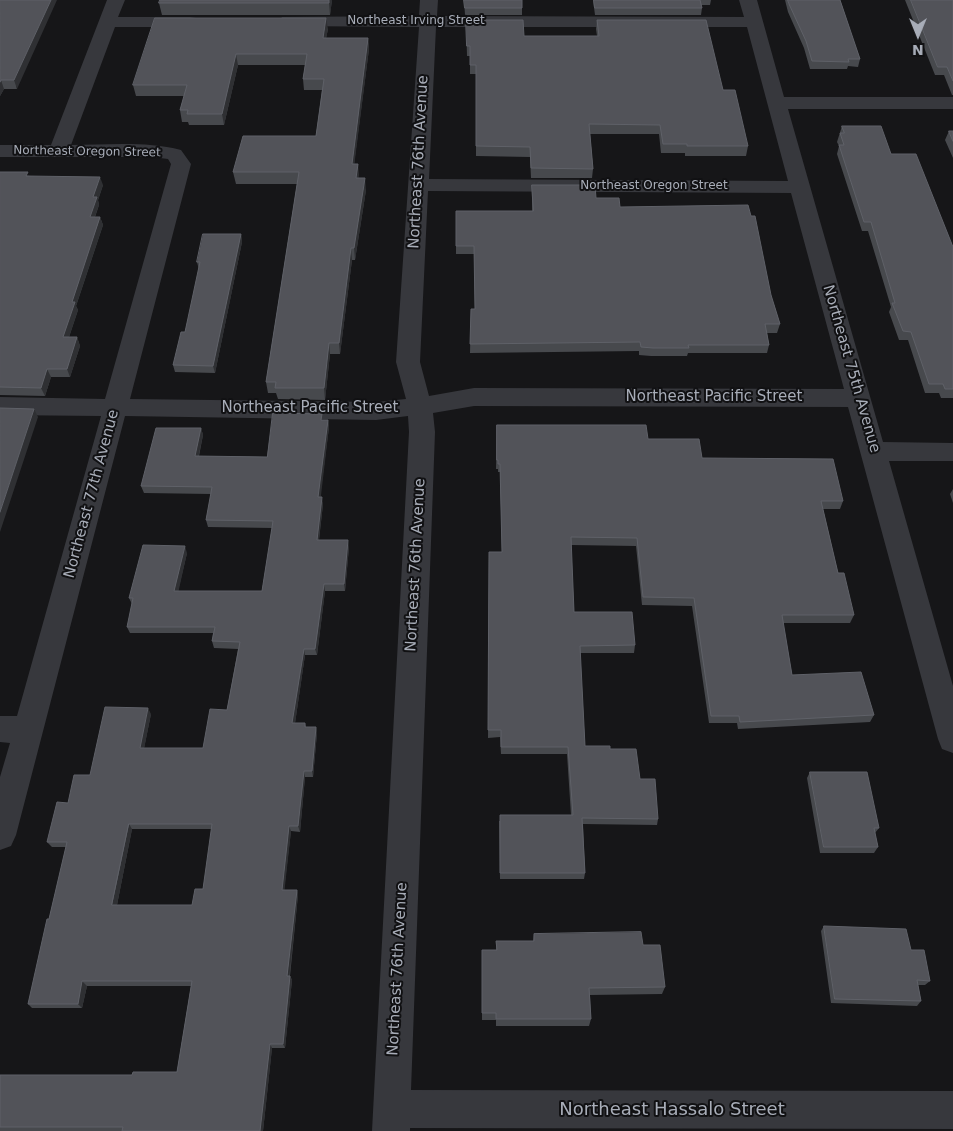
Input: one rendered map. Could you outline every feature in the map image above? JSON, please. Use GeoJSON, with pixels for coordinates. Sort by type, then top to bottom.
{"type":"FeatureCollection","features":[{"type":"Feature","properties":{"kind":"street"},"geometry":{"type":"LineString","coordinates":[[59,151],[116,0]]}},
{"type":"Feature","properties":{"kind":"street","name":"Northeast 76th Avenue"},"geometry":{"type":"LineString","coordinates":[[391,1120],[422,432],[420,406],[408,362],[429,0]]}},
{"type":"Feature","properties":{"kind":"street"},"geometry":{"type":"LineString","coordinates":[[561,2],[561,22]]}},
{"type":"Feature","properties":{"kind":"street","name":"Northeast Irving Street"},"geometry":{"type":"LineString","coordinates":[[267,22],[561,22],[751,11]]}},
{"type":"Feature","properties":{"kind":"street","name":"Northeast 75th Avenue"},"geometry":{"type":"LineString","coordinates":[[751,11],[953,739]]}},
{"type":"Feature","properties":{"kind":"street"},"geometry":{"type":"LineString","coordinates":[[108,22],[207,22]]}},
{"type":"Feature","properties":{"kind":"street"},"geometry":{"type":"LineString","coordinates":[[777,103],[953,103]]}},
{"type":"Feature","properties":{"kind":"street","name":"Northeast Oregon Street"},"geometry":{"type":"LineString","coordinates":[[0,151],[152,151],[174,154]]}},
{"type":"Feature","properties":{"kind":"street","name":"Northeast 77th Avenue"},"geometry":{"type":"LineString","coordinates":[[0,836],[14,730],[115,406],[181,164],[174,154]]}},
{"type":"Feature","properties":{"kind":"street","name":"Northeast Oregon Street"},"geometry":{"type":"LineString","coordinates":[[417,185],[800,187]]}},
{"type":"Feature","properties":{"kind":"street","name":"Northeast Pacific Street"},"geometry":{"type":"LineString","coordinates":[[0,406],[376,410],[420,406],[474,397],[859,398]]}},
{"type":"Feature","properties":{"kind":"street"},"geometry":{"type":"LineString","coordinates":[[874,452],[953,452]]}},
{"type":"Feature","properties":{"kind":"street","name":"Northeast Hassalo Street"},"geometry":{"type":"LineString","coordinates":[[391,1120],[953,1110]]}},
{"type":"Feature","properties":{"kind":"building"},"geometry":{"type":"Polygon","coordinates":[[[0,0],[51,0],[14,80],[1,80],[0,82],[0,0]]]}},
{"type":"Feature","properties":{"kind":"building"},"geometry":{"type":"Polygon","coordinates":[[[160,0],[329,0],[329,3],[159,3],[160,0]]]}},
{"type":"Feature","properties":{"kind":"building"},"geometry":{"type":"Polygon","coordinates":[[[464,0],[522,0],[522,8],[465,8],[464,0]]]}},
{"type":"Feature","properties":{"kind":"building"},"geometry":{"type":"Polygon","coordinates":[[[594,0],[700,0],[702,8],[595,8],[594,0]]]}},
{"type":"Feature","properties":{"kind":"building"},"geometry":{"type":"Polygon","coordinates":[[[788,0],[840,0],[860,59],[848,59],[849,62],[812,61],[806,41],[788,0]]]}},
{"type":"Feature","properties":{"kind":"building"},"geometry":{"type":"Polygon","coordinates":[[[911,0],[953,0],[953,81],[947,67],[938,67],[911,0]]]}},
{"type":"Feature","properties":{"kind":"building"},"geometry":{"type":"Polygon","coordinates":[[[155,18],[326,18],[323,38],[368,38],[352,164],[358,164],[356,178],[365,178],[354,248],[351,248],[339,343],[329,343],[324,388],[275,388],[276,382],[266,382],[299,172],[233,172],[243,136],[316,136],[324,79],[303,79],[307,54],[236,54],[222,114],[187,114],[188,110],[180,110],[187,85],[133,85],[155,18]]]}},
{"type":"Feature","properties":{"kind":"building"},"geometry":{"type":"Polygon","coordinates":[[[466,20],[523,20],[524,36],[599,36],[597,20],[706,20],[723,90],[735,90],[748,146],[663,144],[660,125],[589,124],[593,169],[531,168],[530,147],[476,146],[476,65],[470,65],[470,46],[467,46],[466,20]]]}},
{"type":"Feature","properties":{"kind":"building"},"geometry":{"type":"Polygon","coordinates":[[[842,126],[881,126],[891,154],[916,154],[953,247],[953,389],[945,389],[943,384],[929,384],[911,332],[903,331],[892,303],[895,303],[871,222],[864,222],[839,145],[844,145],[840,133],[844,133],[842,126]]]}},
{"type":"Feature","properties":{"kind":"building"},"geometry":{"type":"Polygon","coordinates":[[[949,131],[953,131],[953,141],[949,131]]]}},
{"type":"Feature","properties":{"kind":"building"},"geometry":{"type":"Polygon","coordinates":[[[0,172],[28,172],[26,176],[100,177],[93,197],[97,197],[90,217],[100,217],[72,302],[75,302],[63,337],[77,337],[67,369],[47,369],[41,388],[0,387],[0,172]]]}},
{"type":"Feature","properties":{"kind":"building"},"geometry":{"type":"Polygon","coordinates":[[[532,185],[595,185],[596,198],[619,198],[620,207],[748,205],[751,216],[755,216],[771,295],[780,324],[765,324],[769,345],[688,345],[689,348],[653,348],[641,347],[640,342],[470,344],[471,309],[475,309],[474,246],[456,246],[456,211],[533,211],[532,185]]]}},
{"type":"Feature","properties":{"kind":"building"},"geometry":{"type":"Polygon","coordinates":[[[203,234],[241,234],[213,366],[173,365],[181,332],[185,332],[200,262],[197,262],[203,234]]]}},
{"type":"Feature","properties":{"kind":"building"},"geometry":{"type":"Polygon","coordinates":[[[0,408],[34,409],[0,512],[0,408]]]}},
{"type":"Feature","properties":{"kind":"building"},"geometry":{"type":"Polygon","coordinates":[[[273,413],[322,414],[321,420],[328,420],[318,497],[322,497],[317,540],[348,540],[344,584],[324,584],[315,649],[304,649],[292,723],[305,723],[305,727],[316,727],[312,771],[304,771],[298,826],[289,826],[282,890],[297,890],[287,976],[290,976],[283,1044],[270,1044],[260,1131],[122,1131],[123,1127],[0,1127],[0,1075],[132,1075],[133,1072],[177,1072],[192,981],[82,981],[78,1004],[28,1004],[67,842],[47,842],[57,802],[68,803],[74,775],[90,775],[105,707],[148,708],[140,748],[203,748],[210,709],[227,710],[240,642],[212,641],[215,627],[127,627],[133,598],[129,598],[143,545],[185,546],[174,591],[262,591],[273,521],[206,520],[212,487],[141,486],[156,428],[201,428],[195,456],[267,457],[273,413]],[[129,824],[112,905],[192,905],[195,889],[203,889],[212,824],[129,824]]]}},
{"type":"Feature","properties":{"kind":"building"},"geometry":{"type":"Polygon","coordinates":[[[497,425],[646,425],[648,439],[699,439],[702,458],[833,459],[843,501],[821,501],[838,573],[844,573],[854,615],[782,615],[792,675],[861,672],[874,715],[740,722],[739,716],[711,716],[694,598],[643,597],[637,538],[571,537],[574,612],[632,612],[635,645],[580,646],[585,746],[610,746],[610,749],[636,749],[640,779],[655,779],[658,819],[582,818],[585,873],[500,873],[500,815],[573,815],[568,747],[501,747],[501,730],[488,730],[489,552],[502,552],[497,425]]]}},
{"type":"Feature","properties":{"kind":"building"},"geometry":{"type":"Polygon","coordinates":[[[810,772],[867,772],[879,828],[874,828],[878,847],[824,847],[810,772]]]}},
{"type":"Feature","properties":{"kind":"building"},"geometry":{"type":"Polygon","coordinates":[[[824,926],[906,929],[911,950],[924,950],[930,981],[917,980],[921,1001],[835,999],[824,926]]]}},
{"type":"Feature","properties":{"kind":"building"},"geometry":{"type":"Polygon","coordinates":[[[641,932],[643,945],[660,945],[665,987],[589,988],[591,1019],[496,1019],[496,1013],[482,1013],[482,950],[497,950],[496,941],[534,941],[534,934],[641,932]]]}}]}
